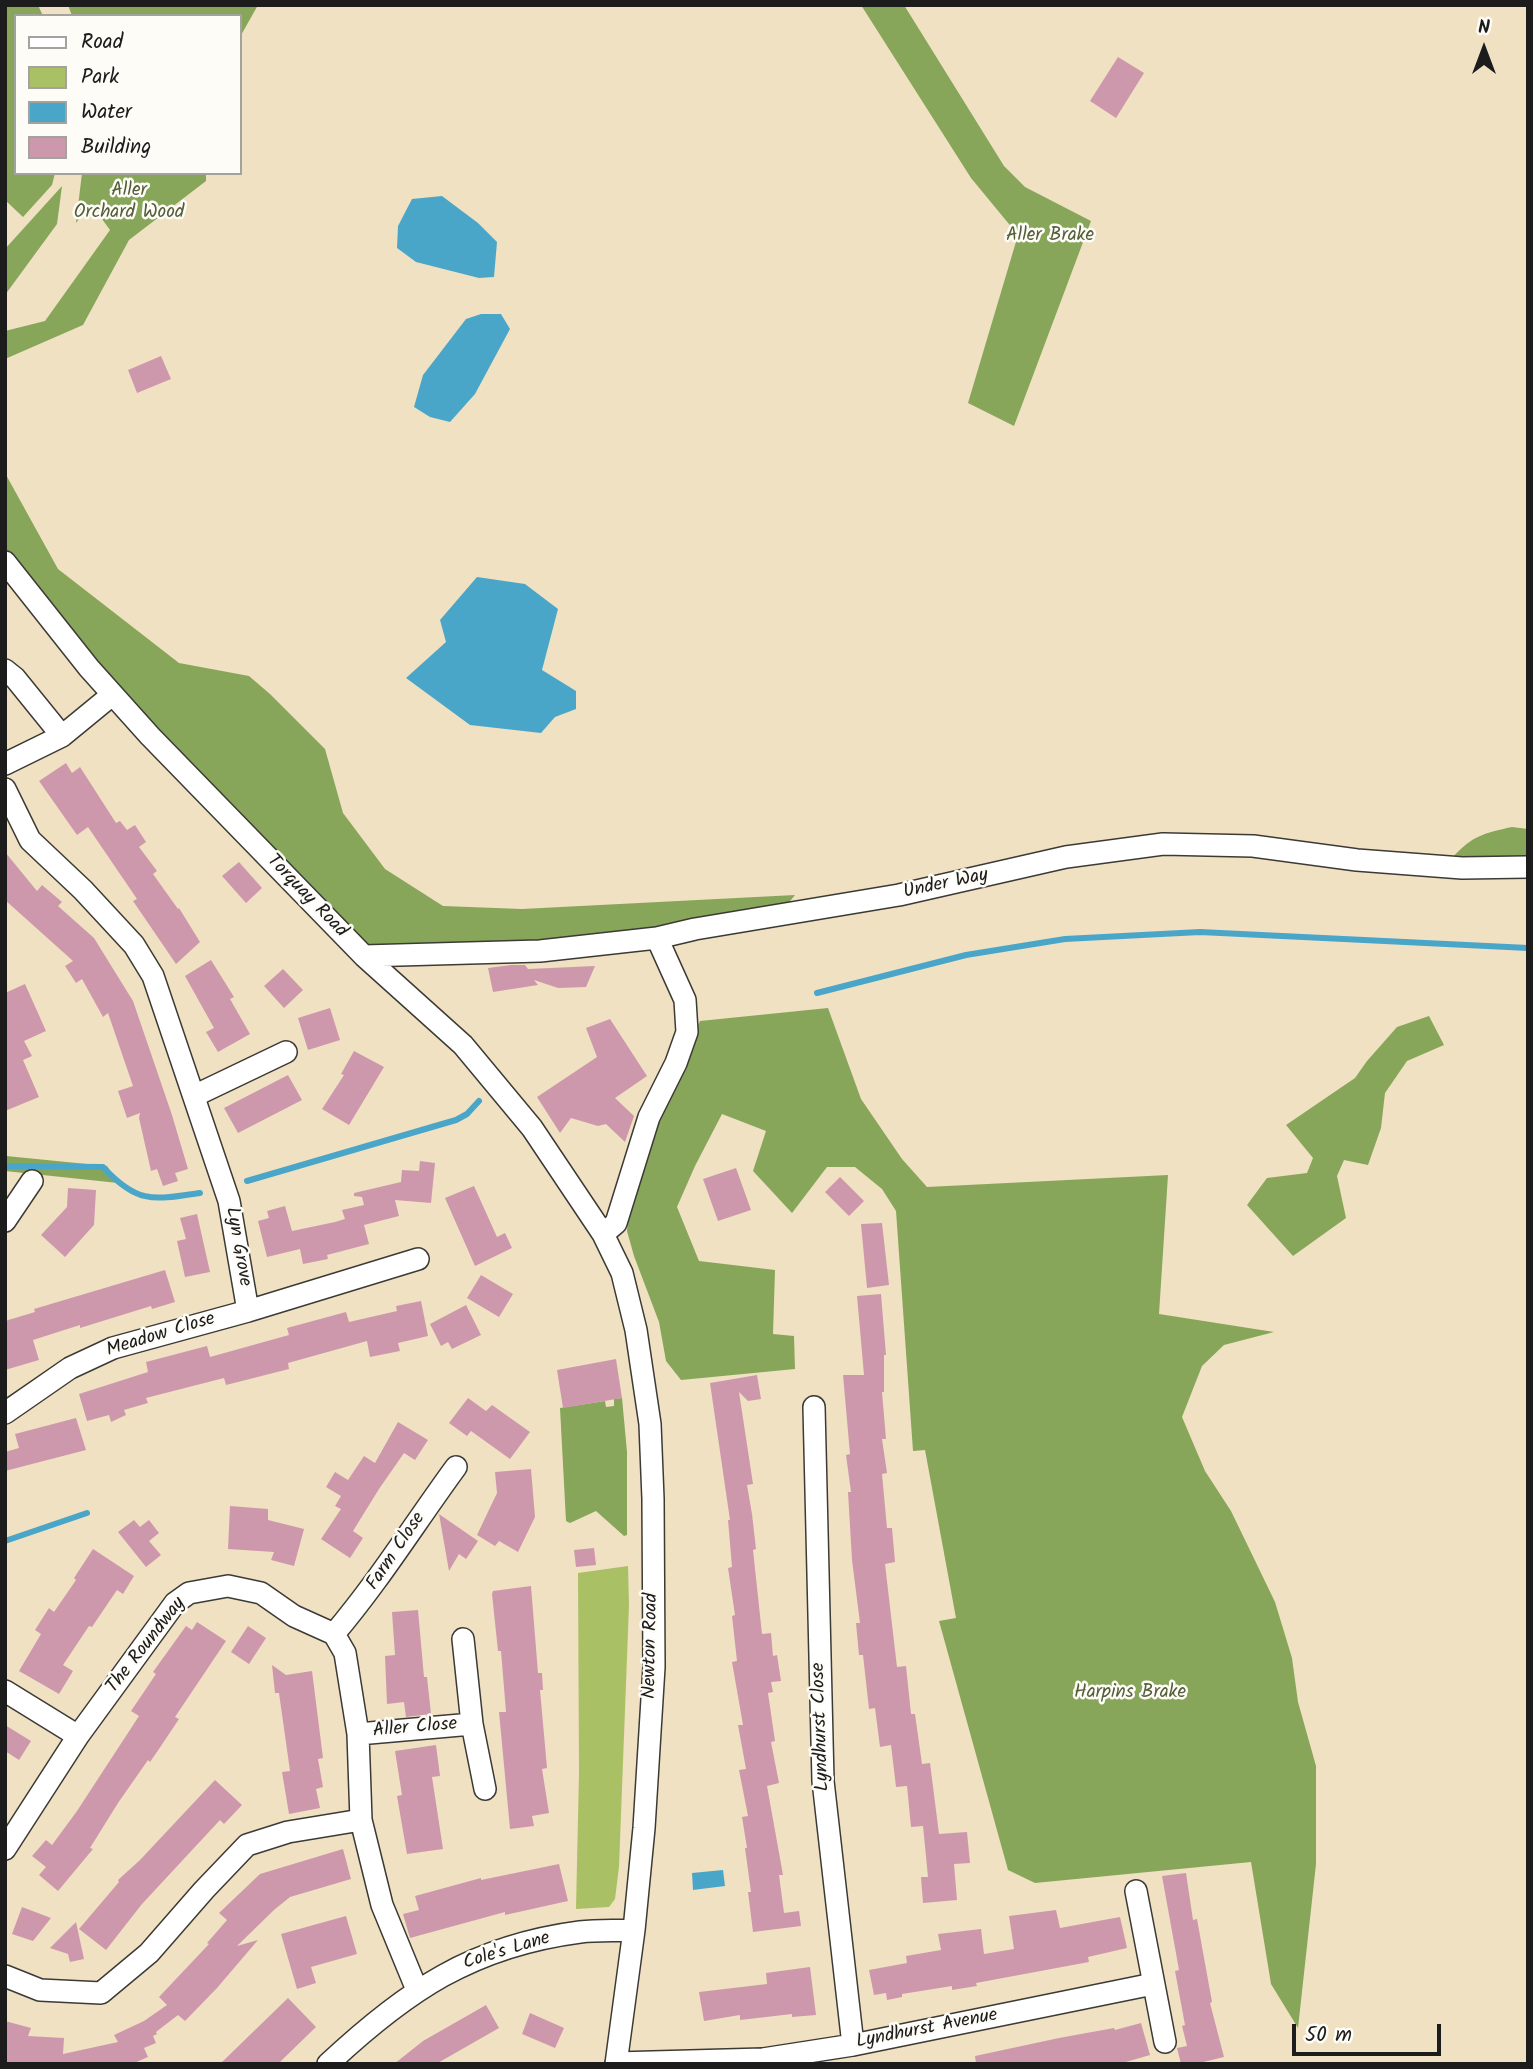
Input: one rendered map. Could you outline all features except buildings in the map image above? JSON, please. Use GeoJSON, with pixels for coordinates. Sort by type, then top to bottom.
{"type":"FeatureCollection","features":[{"type":"Feature","properties":{"kind":"street","name":"Torquay Road"},"geometry":{"type":"LineString","coordinates":[[5,562],[112,695],[364,956],[463,1045],[532,1128],[603,1234]]}},
{"type":"Feature","properties":{"kind":"street"},"geometry":{"type":"LineString","coordinates":[[5,670],[15,678],[62,736]]}},
{"type":"Feature","properties":{"kind":"street"},"geometry":{"type":"LineString","coordinates":[[5,764],[62,736],[112,695]]}},
{"type":"Feature","properties":{"kind":"street","name":"Lyn Grove"},"geometry":{"type":"LineString","coordinates":[[5,789],[30,840],[83,890],[134,945],[153,976],[229,1201],[248,1311],[418,1259]]}},
{"type":"Feature","properties":{"kind":"street","name":"Under Way"},"geometry":{"type":"LineString","coordinates":[[364,956],[540,951],[657,938],[695,929],[899,895],[1066,857],[1163,844],[1253,846],[1357,860],[1462,868],[1528,867]]}},
{"type":"Feature","properties":{"kind":"street"},"geometry":{"type":"LineString","coordinates":[[603,1234],[617,1223],[649,1117],[676,1063],[687,1032],[685,1000],[657,938]]}},
{"type":"Feature","properties":{"kind":"street"},"geometry":{"type":"LineString","coordinates":[[194,1096],[286,1052]]}},
{"type":"Feature","properties":{"kind":"street"},"geometry":{"type":"LineString","coordinates":[[5,1221],[32,1181]]}},
{"type":"Feature","properties":{"kind":"street","name":"Newton Road"},"geometry":{"type":"LineString","coordinates":[[603,1234],[622,1273],[631,1305],[650,1424],[653,1499],[654,1667],[644,1828],[616,2064]]}},
{"type":"Feature","properties":{"kind":"street","name":"Meadow Close"},"geometry":{"type":"LineString","coordinates":[[5,1412],[70,1368],[113,1348],[248,1311]]}},
{"type":"Feature","properties":{"kind":"street","name":"Lyndhurst Close"},"geometry":{"type":"LineString","coordinates":[[814,1407],[822,1781],[853,2045]]}},
{"type":"Feature","properties":{"kind":"street","name":"Farm Close"},"geometry":{"type":"LineString","coordinates":[[334,1634],[369,1593],[456,1467]]}},
{"type":"Feature","properties":{"kind":"street","name":"The Roundway"},"geometry":{"type":"LineString","coordinates":[[5,1849],[78,1736],[148,1638],[175,1603],[189,1593],[228,1586],[261,1593],[294,1616],[334,1634]]}},
{"type":"Feature","properties":{"kind":"street"},"geometry":{"type":"LineString","coordinates":[[334,1634],[345,1653],[358,1734],[361,1820],[382,1905],[416,1990]]}},
{"type":"Feature","properties":{"kind":"street","name":"Aller Close"},"geometry":{"type":"LineString","coordinates":[[463,1639],[472,1724],[485,1789]]}},
{"type":"Feature","properties":{"kind":"street"},"geometry":{"type":"LineString","coordinates":[[5,1691],[78,1736]]}},
{"type":"Feature","properties":{"kind":"street","name":"Aller Close"},"geometry":{"type":"LineString","coordinates":[[358,1734],[472,1724]]}},
{"type":"Feature","properties":{"kind":"street"},"geometry":{"type":"LineString","coordinates":[[5,1976],[40,1990],[101,1993],[149,1953],[247,1845],[300,1829],[361,1820]]}},
{"type":"Feature","properties":{"kind":"street"},"geometry":{"type":"LineString","coordinates":[[1136,1891],[1165,2042]]}},
{"type":"Feature","properties":{"kind":"street","name":"Cole's Lane"},"geometry":{"type":"LineString","coordinates":[[328,2064],[366,2029],[416,1990],[450,1970],[495,1952],[581,1932],[634,1930]]}},
{"type":"Feature","properties":{"kind":"street","name":"Lyndhurst Avenue"},"geometry":{"type":"LineString","coordinates":[[616,2064],[764,2059],[853,2045],[1153,1984]]}},
{"type":"Feature","properties":{"kind":"green space"},"geometry":{"type":"Polygon","coordinates":[[[5,5],[38,5],[42,14],[14,14],[14,175],[54,175],[52,185],[23,217],[5,200],[5,5]]]}},
{"type":"Feature","properties":{"kind":"green space"},"geometry":{"type":"Polygon","coordinates":[[[68,5],[258,5],[242,33],[242,14],[71,14],[68,5]]]}},
{"type":"Feature","properties":{"kind":"green space","name":"Aller Brake"},"geometry":{"type":"Polygon","coordinates":[[[861,5],[904,5],[1004,166],[1025,187],[1091,221],[1014,426],[968,403],[1018,235],[971,178],[861,5]]]}},
{"type":"Feature","properties":{"kind":"green space","name":"Aller Orchard Wood"},"geometry":{"type":"Polygon","coordinates":[[[82,175],[206,175],[206,181],[129,240],[83,325],[5,359],[5,331],[45,321],[110,230],[91,204],[76,223],[82,175]]]}},
{"type":"Feature","properties":{"kind":"green space","name":"Aller Orchard Wood"},"geometry":{"type":"Polygon","coordinates":[[[62,186],[57,224],[5,295],[5,249],[62,186]]]}},
{"type":"Feature","properties":{"kind":"green space"},"geometry":{"type":"Polygon","coordinates":[[[5,473],[58,569],[179,663],[249,676],[270,694],[325,749],[343,813],[385,869],[443,906],[522,909],[795,895],[778,916],[695,929],[364,956],[89,668],[5,547],[5,473]]]}},
{"type":"Feature","properties":{"kind":"green space"},"geometry":{"type":"Polygon","coordinates":[[[1512,827],[1528,829],[1528,859],[1453,857],[1479,836],[1512,827]]]}},
{"type":"Feature","properties":{"kind":"green space","name":"Harpins Brake"},"geometry":{"type":"Polygon","coordinates":[[[828,1008],[861,1099],[902,1159],[927,1187],[1168,1175],[1159,1314],[1274,1332],[1224,1345],[1202,1366],[1182,1417],[1205,1471],[1231,1511],[1275,1602],[1292,1658],[1298,1702],[1316,1766],[1316,1864],[1298,2028],[1271,1984],[1251,1862],[1035,1883],[1008,1870],[939,1621],[956,1618],[925,1450],[913,1451],[896,1211],[882,1189],[855,1167],[827,1167],[792,1213],[753,1171],[766,1131],[722,1114],[677,1207],[699,1261],[775,1270],[773,1334],[794,1336],[795,1369],[681,1380],[666,1361],[659,1322],[627,1231],[629,1205],[656,1121],[700,1021],[828,1008]]]}},
{"type":"Feature","properties":{"kind":"green space"},"geometry":{"type":"Polygon","coordinates":[[[1429,1016],[1444,1045],[1407,1061],[1385,1093],[1381,1128],[1368,1165],[1344,1160],[1337,1176],[1346,1218],[1293,1256],[1247,1205],[1267,1178],[1307,1173],[1313,1158],[1286,1125],[1355,1078],[1397,1027],[1429,1016]]]}},
{"type":"Feature","properties":{"kind":"green space"},"geometry":{"type":"Polygon","coordinates":[[[6,1156],[107,1166],[118,1183],[5,1171],[6,1156]]]}},
{"type":"Feature","properties":{"kind":"green space"},"geometry":{"type":"Polygon","coordinates":[[[622,1398],[627,1452],[627,1535],[624,1536],[596,1511],[570,1523],[566,1521],[560,1408],[605,1401],[606,1407],[614,1406],[614,1399],[622,1398]]]}},
{"type":"Feature","properties":{"kind":"green space"},"geometry":{"type":"Polygon","coordinates":[[[628,1566],[629,1605],[619,1867],[615,1899],[609,1907],[576,1909],[579,1772],[578,1573],[628,1566]]]}},
{"type":"Feature","properties":{"kind":"water"},"geometry":{"type":"Polygon","coordinates":[[[442,196],[478,223],[497,242],[494,277],[479,278],[416,262],[397,248],[398,226],[412,199],[442,196]]]}},
{"type":"Feature","properties":{"kind":"water"},"geometry":{"type":"Polygon","coordinates":[[[481,314],[501,314],[510,329],[475,394],[450,422],[430,417],[414,407],[423,375],[466,319],[481,314]]]}},
{"type":"Feature","properties":{"kind":"water"},"geometry":{"type":"Polygon","coordinates":[[[477,577],[525,584],[558,609],[542,670],[576,691],[576,709],[555,717],[541,733],[470,725],[406,678],[446,642],[440,620],[477,577]]]}},
{"type":"Feature","properties":{"kind":"water"},"geometry":{"type":"Polygon","coordinates":[[[723,1870],[725,1886],[693,1890],[692,1873],[723,1870]]]}},
{"type":"Feature","properties":{"kind":"waterway"},"geometry":{"type":"LineString","coordinates":[[817,993],[966,955],[1065,939],[1200,932],[1528,948]]}},
{"type":"Feature","properties":{"kind":"waterway"},"geometry":{"type":"LineString","coordinates":[[247,1181],[456,1120],[467,1114],[479,1101]]}},
{"type":"Feature","properties":{"kind":"waterway"},"geometry":{"type":"LineString","coordinates":[[5,1166],[103,1167],[126,1188],[147,1196],[158,1198],[200,1193]]}},
{"type":"Feature","properties":{"kind":"waterway"},"geometry":{"type":"LineString","coordinates":[[5,1541],[87,1513]]}}]}
